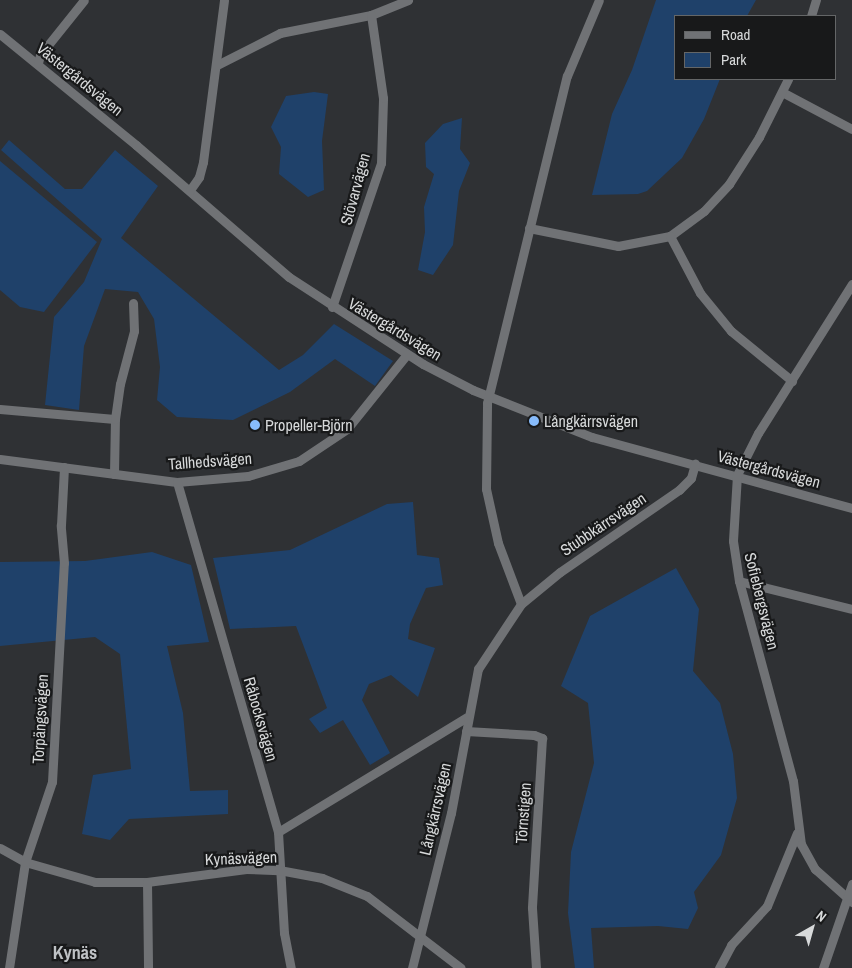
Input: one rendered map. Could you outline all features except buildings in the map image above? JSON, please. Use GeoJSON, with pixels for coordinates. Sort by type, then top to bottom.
{"type":"FeatureCollection","features":[{"type":"Feature","properties":{"kind":"street"},"geometry":{"type":"LineString","coordinates":[[38,63],[40,55],[84,0]]}},
{"type":"Feature","properties":{"kind":"street"},"geometry":{"type":"LineString","coordinates":[[190,190],[199,177],[203,162],[224,0]]}},
{"type":"Feature","properties":{"kind":"street"},"geometry":{"type":"LineString","coordinates":[[217,65],[280,33],[371,15],[408,0]]}},
{"type":"Feature","properties":{"kind":"street"},"geometry":{"type":"LineString","coordinates":[[811,15],[816,0]]}},
{"type":"Feature","properties":{"kind":"street"},"geometry":{"type":"LineString","coordinates":[[521,604],[498,543],[486,490],[488,396],[567,76],[596,1]]}},
{"type":"Feature","properties":{"kind":"street","name":"Stövarvägen"},"geometry":{"type":"LineString","coordinates":[[332,308],[380,163],[383,98],[371,15]]}},
{"type":"Feature","properties":{"kind":"street","name":"Västergårdsvägen"},"geometry":{"type":"LineString","coordinates":[[0,34],[38,63],[190,190],[289,277],[332,308],[407,354],[488,396],[592,437],[852,508]]}},
{"type":"Feature","properties":{"kind":"street"},"geometry":{"type":"LineString","coordinates":[[530,228],[618,246],[670,236],[704,210],[729,184],[788,80]]}},
{"type":"Feature","properties":{"kind":"street"},"geometry":{"type":"LineString","coordinates":[[782,92],[852,128]]}},
{"type":"Feature","properties":{"kind":"street"},"geometry":{"type":"LineString","coordinates":[[670,236],[700,293],[731,331],[792,381]]}},
{"type":"Feature","properties":{"kind":"street","name":"Sofiebergsvägen"},"geometry":{"type":"LineString","coordinates":[[849,899],[815,869],[797,833],[793,781],[739,581],[733,541],[737,476],[758,433],[852,284]]}},
{"type":"Feature","properties":{"kind":"street"},"geometry":{"type":"LineString","coordinates":[[114,474],[116,420],[120,384],[134,331],[133,303]]}},
{"type":"Feature","properties":{"kind":"street","name":"Tallhedsvägen"},"geometry":{"type":"LineString","coordinates":[[0,459],[177,482],[248,476],[299,461],[347,429],[407,354]]}},
{"type":"Feature","properties":{"kind":"street"},"geometry":{"type":"LineString","coordinates":[[0,409],[116,420]]}},
{"type":"Feature","properties":{"kind":"street","name":"Stubbkärrsvägen"},"geometry":{"type":"LineString","coordinates":[[521,604],[568,566],[679,490],[691,478],[695,464]]}},
{"type":"Feature","properties":{"kind":"street","name":"Torpängsvägen"},"geometry":{"type":"LineString","coordinates":[[8,968],[25,862],[52,782],[64,563],[61,525],[64,467]]}},
{"type":"Feature","properties":{"kind":"street","name":"Råbocksvägen"},"geometry":{"type":"LineString","coordinates":[[177,482],[278,832],[278,870],[291,968]]}},
{"type":"Feature","properties":{"kind":"street"},"geometry":{"type":"LineString","coordinates":[[739,581],[852,609]]}},
{"type":"Feature","properties":{"kind":"street","name":"Långkärrsvägen"},"geometry":{"type":"LineString","coordinates":[[412,968],[451,813],[467,717],[478,669],[521,604]]}},
{"type":"Feature","properties":{"kind":"street"},"geometry":{"type":"LineString","coordinates":[[278,832],[467,717]]}},
{"type":"Feature","properties":{"kind":"street","name":"Törnstigen"},"geometry":{"type":"LineString","coordinates":[[466,731],[534,735],[542,738],[532,899],[536,968]]}},
{"type":"Feature","properties":{"kind":"street"},"geometry":{"type":"LineString","coordinates":[[719,968],[731,945],[767,906],[786,852],[797,833]]}},
{"type":"Feature","properties":{"kind":"street","name":"Kynäsvägen"},"geometry":{"type":"LineString","coordinates":[[0,848],[25,862],[95,882],[147,882],[212,872],[278,870],[322,878],[356,889],[421,934],[462,968]]}},
{"type":"Feature","properties":{"kind":"street"},"geometry":{"type":"LineString","coordinates":[[147,882],[148,968]]}},
{"type":"Feature","properties":{"kind":"street"},"geometry":{"type":"LineString","coordinates":[[823,968],[849,899],[852,884]]}},
{"type":"Feature","properties":{"kind":"green space"},"geometry":{"type":"Polygon","coordinates":[[[656,0],[756,0],[748,15],[674,15],[674,80],[720,80],[704,119],[682,158],[647,191],[638,194],[592,195],[612,114],[632,70],[656,0]]]}},
{"type":"Feature","properties":{"kind":"green space"},"geometry":{"type":"Polygon","coordinates":[[[314,92],[328,94],[322,141],[324,190],[308,197],[279,174],[281,147],[271,127],[286,96],[314,92]]]}},
{"type":"Feature","properties":{"kind":"green space"},"geometry":{"type":"Polygon","coordinates":[[[462,118],[460,149],[470,163],[459,191],[453,245],[433,275],[418,270],[425,232],[424,207],[434,174],[426,167],[425,143],[443,124],[462,118]]]}},
{"type":"Feature","properties":{"kind":"green space"},"geometry":{"type":"Polygon","coordinates":[[[9,140],[65,189],[82,189],[115,150],[158,186],[121,238],[279,370],[303,355],[334,324],[393,361],[375,386],[335,359],[290,392],[233,420],[177,417],[157,400],[160,367],[154,319],[138,292],[105,289],[84,346],[79,410],[45,405],[54,317],[84,282],[102,239],[1,150],[9,140]]]}},
{"type":"Feature","properties":{"kind":"green space"},"geometry":{"type":"Polygon","coordinates":[[[0,161],[97,242],[44,312],[20,307],[0,290],[0,161]]]}},
{"type":"Feature","properties":{"kind":"green space"},"geometry":{"type":"Polygon","coordinates":[[[413,502],[417,555],[439,558],[443,585],[426,588],[410,624],[408,639],[435,648],[418,697],[391,675],[369,684],[362,700],[390,753],[370,765],[343,720],[320,733],[309,719],[327,708],[296,626],[230,629],[213,558],[290,550],[387,504],[413,502]]]}},
{"type":"Feature","properties":{"kind":"green space"},"geometry":{"type":"Polygon","coordinates":[[[152,552],[191,565],[209,642],[167,646],[183,713],[190,791],[228,790],[228,814],[129,819],[110,840],[82,834],[93,775],[131,769],[120,654],[95,637],[0,646],[0,562],[85,561],[152,552]]]}},
{"type":"Feature","properties":{"kind":"green space"},"geometry":{"type":"Polygon","coordinates":[[[676,568],[699,609],[693,671],[720,703],[733,754],[737,798],[721,855],[694,892],[698,908],[688,929],[658,926],[591,928],[594,968],[575,968],[568,913],[571,852],[594,763],[588,703],[561,686],[590,616],[676,568]]]}},
{"type":"Feature","properties":{"kind":"place","name":"Långkärrsvägen"},"geometry":{"type":"Point","coordinates":[534,421]}},
{"type":"Feature","properties":{"kind":"place","name":"Propeller-Björn"},"geometry":{"type":"Point","coordinates":[255,425]}},
{"type":"Feature","properties":{"kind":"district","name":"Kynäs"},"geometry":{"type":"Point","coordinates":[75,953]}}]}
